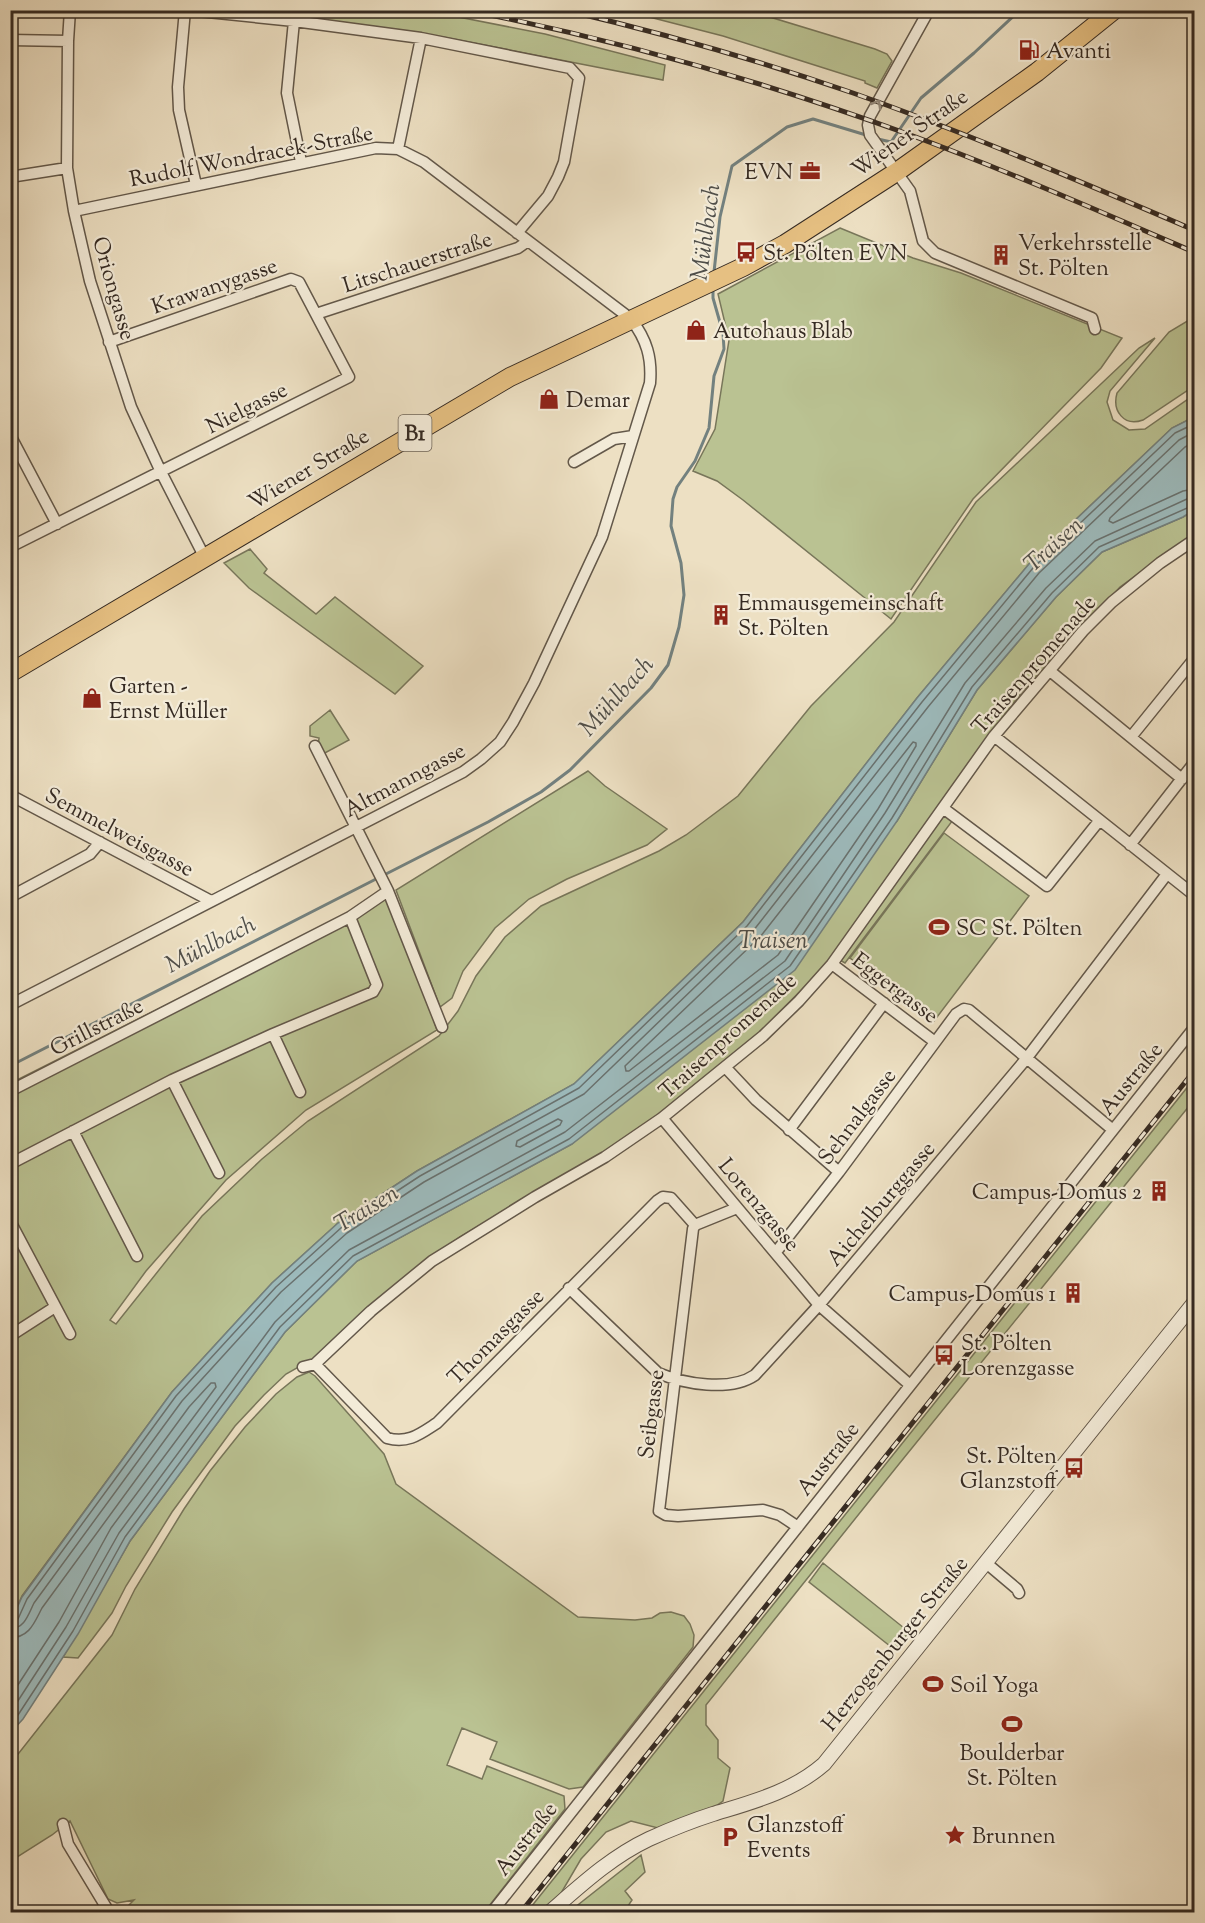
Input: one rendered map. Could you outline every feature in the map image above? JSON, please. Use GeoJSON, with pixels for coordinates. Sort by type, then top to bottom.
{"type":"FeatureCollection","features":[{"type":"Feature","properties":{"kind":"main road","name":"Wiener Straße"},"geometry":{"type":"LineString","coordinates":[[10,673],[510,377],[632,320],[785,244],[898,171],[1037,72],[1114,10]]}},
{"type":"Feature","properties":{"kind":"street","name":"Oriongasse"},"geometry":{"type":"LineString","coordinates":[[70,10],[67,168],[90,281],[131,407],[205,558]]}},
{"type":"Feature","properties":{"kind":"street"},"geometry":{"type":"LineString","coordinates":[[196,185],[179,110],[178,87],[187,10],[421,38],[570,68],[579,78],[564,162],[548,196],[517,233]]}},
{"type":"Feature","properties":{"kind":"street"},"geometry":{"type":"LineString","coordinates":[[929,10],[878,101],[868,125],[870,135],[910,190],[923,241],[935,253],[1092,318],[1095,328]]}},
{"type":"Feature","properties":{"kind":"street"},"geometry":{"type":"LineString","coordinates":[[294,21],[287,93],[301,162]]}},
{"type":"Feature","properties":{"kind":"street"},"geometry":{"type":"LineString","coordinates":[[398,149],[421,38]]}},
{"type":"Feature","properties":{"kind":"street"},"geometry":{"type":"LineString","coordinates":[[10,40],[68,41]]}},
{"type":"Feature","properties":{"kind":"street","name":"Rudolf Wondracek-Straße"},"geometry":{"type":"LineString","coordinates":[[74,211],[301,162],[375,148],[398,149],[424,162],[632,320]]}},
{"type":"Feature","properties":{"kind":"street"},"geometry":{"type":"LineString","coordinates":[[10,177],[67,168]]}},
{"type":"Feature","properties":{"kind":"street","name":"Litschauerstraße"},"geometry":{"type":"LineString","coordinates":[[316,314],[518,248],[528,241]]}},
{"type":"Feature","properties":{"kind":"street","name":"Krawanygasse"},"geometry":{"type":"LineString","coordinates":[[109,342],[291,279],[299,282],[349,377]]}},
{"type":"Feature","properties":{"kind":"street","name":"Altmanngasse"},"geometry":{"type":"LineString","coordinates":[[10,1005],[463,772],[482,759],[500,742],[534,683],[602,537],[650,382],[652,361],[632,320]]}},
{"type":"Feature","properties":{"kind":"street","name":"Nielgasse"},"geometry":{"type":"LineString","coordinates":[[10,547],[349,377]]}},
{"type":"Feature","properties":{"kind":"street"},"geometry":{"type":"LineString","coordinates":[[10,435],[57,524]]}},
{"type":"Feature","properties":{"kind":"street"},"geometry":{"type":"LineString","coordinates":[[574,462],[614,439],[633,436]]}},
{"type":"Feature","properties":{"kind":"street","name":"Traisenpromenade"},"geometry":{"type":"LineString","coordinates":[[303,1367],[315,1364],[371,1311],[432,1261],[605,1157],[662,1118],[726,1068],[792,1008],[832,964],[994,736],[1083,631],[1112,602],[1160,562],[1194,540]]}},
{"type":"Feature","properties":{"kind":"street"},"geometry":{"type":"LineString","coordinates":[[1131,737],[1194,659]]}},
{"type":"Feature","properties":{"kind":"street"},"geometry":{"type":"LineString","coordinates":[[1050,671],[1182,779]]}},
{"type":"Feature","properties":{"kind":"street"},"geometry":{"type":"LineString","coordinates":[[994,736],[1099,821],[1194,893]]}},
{"type":"Feature","properties":{"kind":"street"},"geometry":{"type":"LineString","coordinates":[[315,746],[388,891],[442,1027]]}},
{"type":"Feature","properties":{"kind":"street"},"geometry":{"type":"LineString","coordinates":[[1130,845],[1194,763]]}},
{"type":"Feature","properties":{"kind":"street","name":"Semmelweisgasse"},"geometry":{"type":"LineString","coordinates":[[10,795],[211,901]]}},
{"type":"Feature","properties":{"kind":"street"},"geometry":{"type":"LineString","coordinates":[[944,808],[1047,886],[1099,821]]}},
{"type":"Feature","properties":{"kind":"street"},"geometry":{"type":"LineString","coordinates":[[10,897],[90,854],[100,842]]}},
{"type":"Feature","properties":{"kind":"street","name":"Aichelburggasse"},"geometry":{"type":"LineString","coordinates":[[569,1288],[658,1373],[674,1380],[729,1385],[747,1380],[819,1305],[1026,1059],[1167,874]]}},
{"type":"Feature","properties":{"kind":"street","name":"Grillstraße"},"geometry":{"type":"LineString","coordinates":[[10,1091],[350,917],[388,891]]}},
{"type":"Feature","properties":{"kind":"street"},"geometry":{"type":"LineString","coordinates":[[10,1164],[172,1080],[373,992],[377,985],[350,917]]}},
{"type":"Feature","properties":{"kind":"street","name":"Eggergasse"},"geometry":{"type":"LineString","coordinates":[[832,964],[935,1042]]}},
{"type":"Feature","properties":{"kind":"street"},"geometry":{"type":"LineString","coordinates":[[789,1130],[884,1003]]}},
{"type":"Feature","properties":{"kind":"street","name":"Sehnalgasse"},"geometry":{"type":"LineString","coordinates":[[776,1252],[839,1172],[956,1014],[964,1009],[969,1010],[1026,1059]]}},
{"type":"Feature","properties":{"kind":"street","name":"Austraße"},"geometry":{"type":"LineString","coordinates":[[492,1912],[1194,1028]]}},
{"type":"Feature","properties":{"kind":"street"},"geometry":{"type":"LineString","coordinates":[[273,1034],[300,1092]]}},
{"type":"Feature","properties":{"kind":"street"},"geometry":{"type":"LineString","coordinates":[[1026,1059],[1113,1130]]}},
{"type":"Feature","properties":{"kind":"street"},"geometry":{"type":"LineString","coordinates":[[726,1068],[756,1100],[839,1172]]}},
{"type":"Feature","properties":{"kind":"street"},"geometry":{"type":"LineString","coordinates":[[172,1080],[219,1173]]}},
{"type":"Feature","properties":{"kind":"street","name":"Lorenzgasse"},"geometry":{"type":"LineString","coordinates":[[662,1118],[819,1305],[910,1385]]}},
{"type":"Feature","properties":{"kind":"street"},"geometry":{"type":"LineString","coordinates":[[73,1131],[137,1256]]}},
{"type":"Feature","properties":{"kind":"street","name":"Thomasgasse"},"geometry":{"type":"LineString","coordinates":[[315,1364],[387,1438],[404,1441],[436,1423],[661,1198],[671,1198],[695,1225]]}},
{"type":"Feature","properties":{"kind":"street"},"geometry":{"type":"LineString","coordinates":[[695,1225],[737,1208]]}},
{"type":"Feature","properties":{"kind":"street"},"geometry":{"type":"LineString","coordinates":[[10,1221],[70,1334]]}},
{"type":"Feature","properties":{"kind":"street","name":"Seibgasse"},"geometry":{"type":"LineString","coordinates":[[695,1225],[691,1235],[659,1511],[666,1515],[678,1516],[763,1510],[780,1515],[798,1527]]}},
{"type":"Feature","properties":{"kind":"street","name":"Herzogenburger Straße"},"geometry":{"type":"LineString","coordinates":[[550,1912],[617,1856],[649,1839],[709,1815],[769,1797],[814,1773],[1194,1303]]}},
{"type":"Feature","properties":{"kind":"street"},"geometry":{"type":"LineString","coordinates":[[10,1336],[55,1307]]}},
{"type":"Feature","properties":{"kind":"street"},"geometry":{"type":"LineString","coordinates":[[985,1562],[1019,1593]]}},
{"type":"Feature","properties":{"kind":"street"},"geometry":{"type":"LineString","coordinates":[[63,1824],[68,1844],[109,1912]]}},
{"type":"Feature","properties":{"kind":"green space"},"geometry":{"type":"Polygon","coordinates":[[[238,11],[428,11],[545,34],[665,65],[663,80],[443,37],[238,11]]]}},
{"type":"Feature","properties":{"kind":"green space"},"geometry":{"type":"Polygon","coordinates":[[[626,11],[750,11],[875,49],[887,54],[892,61],[877,88],[865,81],[723,36],[626,11]]]}},
{"type":"Feature","properties":{"kind":"green space"},"geometry":{"type":"Polygon","coordinates":[[[840,228],[913,258],[961,273],[1122,338],[1101,368],[973,499],[891,619],[743,500],[717,481],[693,471],[715,429],[729,340],[718,294],[840,228]]]}},
{"type":"Feature","properties":{"kind":"green space"},"geometry":{"type":"Polygon","coordinates":[[[1194,317],[1194,386],[1143,420],[1136,422],[1125,419],[1116,406],[1117,393],[1169,332],[1194,317]]]}},
{"type":"Feature","properties":{"kind":"green space"},"geometry":{"type":"Polygon","coordinates":[[[1155,338],[1110,391],[1107,402],[1113,420],[1129,430],[1145,429],[1194,395],[1194,417],[1172,428],[1029,564],[917,698],[743,922],[574,1084],[417,1171],[338,1223],[272,1283],[172,1392],[22,1596],[11,1621],[11,1083],[349,913],[389,885],[437,1030],[306,1110],[226,1180],[146,1271],[110,1320],[116,1324],[202,1216],[262,1159],[308,1121],[439,1036],[458,1011],[476,976],[505,937],[541,906],[659,851],[686,835],[738,796],[811,706],[894,622],[976,502],[1139,348],[1155,338]]]}},
{"type":"Feature","properties":{"kind":"green space"},"geometry":{"type":"Polygon","coordinates":[[[1194,510],[1194,533],[1120,587],[1022,692],[824,967],[759,1033],[660,1113],[608,1150],[460,1237],[423,1263],[313,1359],[286,1374],[235,1426],[172,1512],[112,1613],[78,1658],[63,1657],[130,1541],[285,1332],[357,1261],[572,1144],[897,821],[977,690],[1056,597],[1102,552],[1194,510]]]}},
{"type":"Feature","properties":{"kind":"green space"},"geometry":{"type":"Polygon","coordinates":[[[250,549],[267,569],[264,573],[316,614],[335,597],[423,666],[395,694],[249,588],[224,563],[250,549]]]}},
{"type":"Feature","properties":{"kind":"green space"},"geometry":{"type":"Polygon","coordinates":[[[330,710],[349,740],[323,754],[318,746],[319,738],[310,736],[310,726],[330,710]]]}},
{"type":"Feature","properties":{"kind":"green space"},"geometry":{"type":"Polygon","coordinates":[[[588,771],[605,786],[667,829],[647,845],[567,879],[529,899],[495,928],[463,971],[452,998],[440,1007],[396,890],[588,771]]]}},
{"type":"Feature","properties":{"kind":"green space"},"geometry":{"type":"Polygon","coordinates":[[[943,812],[953,820],[845,963],[838,959],[943,812]]]}},
{"type":"Feature","properties":{"kind":"green space","name":"SC St. Pölten"},"geometry":{"type":"Polygon","coordinates":[[[944,833],[1029,896],[934,1021],[850,958],[944,833]]]}},
{"type":"Feature","properties":{"kind":"green space"},"geometry":{"type":"Polygon","coordinates":[[[1194,1079],[1194,1100],[706,1705],[706,1725],[718,1740],[718,1758],[730,1768],[723,1801],[713,1808],[658,1828],[631,1821],[606,1832],[581,1859],[557,1900],[544,1912],[527,1912],[1194,1079]]]}},
{"type":"Feature","properties":{"kind":"green space"},"geometry":{"type":"Polygon","coordinates":[[[309,1372],[384,1454],[396,1484],[578,1617],[635,1620],[671,1612],[684,1616],[690,1624],[694,1635],[693,1647],[583,1787],[569,1789],[490,1759],[497,1742],[462,1728],[447,1765],[482,1779],[487,1766],[564,1796],[565,1809],[489,1906],[479,1906],[474,1912],[122,1912],[134,1900],[117,1903],[108,1899],[70,1821],[11,1861],[11,1763],[112,1635],[135,1589],[210,1471],[245,1427],[276,1394],[297,1377],[309,1372]]]}},
{"type":"Feature","properties":{"kind":"green space"},"geometry":{"type":"Polygon","coordinates":[[[823,1563],[909,1632],[895,1650],[809,1582],[823,1563]]]}},
{"type":"Feature","properties":{"kind":"green space"},"geometry":{"type":"Polygon","coordinates":[[[641,1855],[645,1872],[625,1891],[632,1900],[624,1912],[569,1912],[641,1855]]]}},
{"type":"Feature","properties":{"kind":"water","name":"Traisen"},"geometry":{"type":"Polygon","coordinates":[[[1194,417],[1194,510],[1102,552],[1056,597],[977,690],[897,821],[795,970],[572,1144],[357,1261],[285,1332],[130,1541],[78,1634],[23,1719],[11,1732],[11,1621],[22,1597],[172,1392],[272,1283],[338,1223],[417,1171],[574,1084],[743,922],[917,698],[1029,564],[1172,428],[1194,417]]]}},
{"type":"Feature","properties":{"kind":"waterway","name":"Mühlbach"},"geometry":{"type":"LineString","coordinates":[[878,139],[891,142],[921,98],[1020,10]]}},
{"type":"Feature","properties":{"kind":"waterway","name":"Mühlbach"},"geometry":{"type":"LineString","coordinates":[[714,272],[720,217],[732,166],[787,127],[813,119],[866,135]]}},
{"type":"Feature","properties":{"kind":"waterway","name":"Mühlbach"},"geometry":{"type":"LineString","coordinates":[[384,875],[541,792],[570,770],[651,688],[668,665],[679,627],[684,595],[681,563],[671,526],[673,499],[677,487],[695,461],[709,428],[714,376],[724,349],[723,333],[713,298],[713,287]]}},
{"type":"Feature","properties":{"kind":"waterway","name":"Mühlbach"},"geometry":{"type":"LineString","coordinates":[[10,1066],[378,878]]}},
{"type":"Feature","properties":{"kind":"railway"},"geometry":{"type":"LineString","coordinates":[[465,10],[632,48],[797,96],[978,161],[1194,252]]}},
{"type":"Feature","properties":{"kind":"railway"},"geometry":{"type":"LineString","coordinates":[[564,10],[710,48],[853,93],[1067,176],[1194,230]]}},
{"type":"Feature","properties":{"kind":"railway"},"geometry":{"type":"LineString","coordinates":[[521,1912],[1194,1071]]}},
{"type":"Feature","properties":{"kind":"place","name":"Avanti"},"geometry":{"type":"Point","coordinates":[1029,50]}},
{"type":"Feature","properties":{"kind":"place","name":"EVN"},"geometry":{"type":"Point","coordinates":[810,171]}},
{"type":"Feature","properties":{"kind":"place","name":"St. Pölten EVN"},"geometry":{"type":"Point","coordinates":[746,252]}},
{"type":"Feature","properties":{"kind":"place","name":"Verkehrsstelle St. Pölten"},"geometry":{"type":"Point","coordinates":[1001,255]}},
{"type":"Feature","properties":{"kind":"place","name":"Autohaus Blab"},"geometry":{"type":"Point","coordinates":[696,330]}},
{"type":"Feature","properties":{"kind":"place","name":"Demar"},"geometry":{"type":"Point","coordinates":[549,399]}},
{"type":"Feature","properties":{"kind":"place","name":"Emmausgemeinschaft St. Pölten"},"geometry":{"type":"Point","coordinates":[721,615]}},
{"type":"Feature","properties":{"kind":"place","name":"Garten - Ernst Müller"},"geometry":{"type":"Point","coordinates":[92,698]}},
{"type":"Feature","properties":{"kind":"place","name":"SC St. Pölten"},"geometry":{"type":"Point","coordinates":[939,927]}},
{"type":"Feature","properties":{"kind":"place","name":"Campus-Domus 2"},"geometry":{"type":"Point","coordinates":[1159,1191]}},
{"type":"Feature","properties":{"kind":"place","name":"Campus-Domus 1"},"geometry":{"type":"Point","coordinates":[1073,1293]}},
{"type":"Feature","properties":{"kind":"place","name":"St. Pölten Lorenzgasse"},"geometry":{"type":"Point","coordinates":[944,1355]}},
{"type":"Feature","properties":{"kind":"place","name":"St. Pölten Glanzstoff"},"geometry":{"type":"Point","coordinates":[1074,1468]}},
{"type":"Feature","properties":{"kind":"place","name":"Soil Yoga"},"geometry":{"type":"Point","coordinates":[933,1684]}},
{"type":"Feature","properties":{"kind":"place","name":"Boulderbar St. Pölten"},"geometry":{"type":"Point","coordinates":[1012,1724]}},
{"type":"Feature","properties":{"kind":"place","name":"Brunnen"},"geometry":{"type":"Point","coordinates":[955,1835]}},
{"type":"Feature","properties":{"kind":"place","name":"Glanzstoff Events"},"geometry":{"type":"Point","coordinates":[730,1837]}}]}
